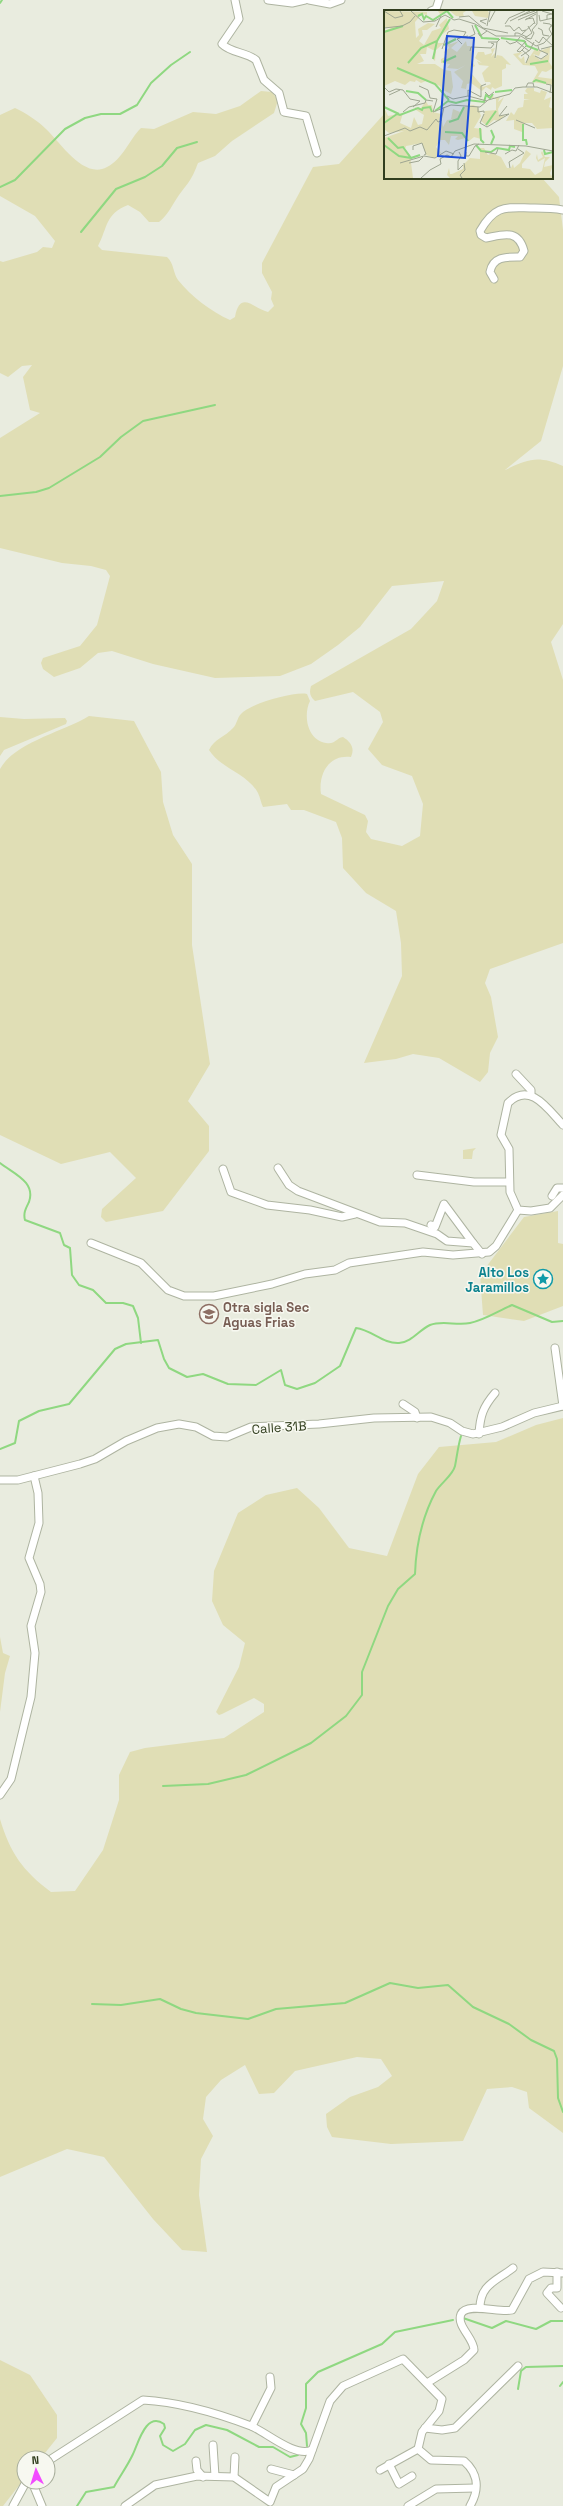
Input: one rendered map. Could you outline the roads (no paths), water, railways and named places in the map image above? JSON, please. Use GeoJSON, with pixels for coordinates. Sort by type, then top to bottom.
{"type":"FeatureCollection","features":[{"type":"Feature","properties":{"kind":"street"},"geometry":{"type":"LineString","coordinates":[[235,0],[239,19],[222,44],[228,50],[239,52],[256,60],[264,80],[279,93],[284,112],[306,116],[317,153]]}},
{"type":"Feature","properties":{"kind":"street"},"geometry":{"type":"LineString","coordinates":[[268,0],[292,3],[305,0]]}},
{"type":"Feature","properties":{"kind":"street"},"geometry":{"type":"LineString","coordinates":[[309,0],[330,4],[341,0]]}},
{"type":"Feature","properties":{"kind":"street"},"geometry":{"type":"LineString","coordinates":[[434,10],[436,9],[439,0]]}},
{"type":"Feature","properties":{"kind":"street"},"geometry":{"type":"LineString","coordinates":[[494,279],[490,272],[493,263],[503,257],[520,257],[524,251],[518,240],[509,234],[500,233],[486,238],[480,235],[482,227],[497,210],[515,206],[563,210]]}},
{"type":"Feature","properties":{"kind":"street"},"geometry":{"type":"LineString","coordinates":[[516,1074],[531,1090],[531,1095]]}},
{"type":"Feature","properties":{"kind":"street"},"geometry":{"type":"LineString","coordinates":[[518,1210],[512,1198],[509,1182],[509,1148],[501,1135],[507,1106],[519,1095],[531,1095],[544,1103],[563,1125]]}},
{"type":"Feature","properties":{"kind":"street"},"geometry":{"type":"LineString","coordinates":[[278,1168],[289,1185],[298,1191],[356,1214],[380,1222],[405,1223],[437,1234],[447,1241],[473,1243]]}},
{"type":"Feature","properties":{"kind":"street"},"geometry":{"type":"LineString","coordinates":[[223,1169],[231,1192],[267,1206],[310,1210],[342,1217],[356,1214]]}},
{"type":"Feature","properties":{"kind":"street"},"geometry":{"type":"LineString","coordinates":[[417,1176],[474,1182],[509,1182]]}},
{"type":"Feature","properties":{"kind":"street"},"geometry":{"type":"LineString","coordinates":[[552,1196],[557,1188],[563,1188]]}},
{"type":"Feature","properties":{"kind":"street"},"geometry":{"type":"LineString","coordinates":[[518,1210],[531,1211],[550,1208],[563,1195]]}},
{"type":"Feature","properties":{"kind":"street"},"geometry":{"type":"LineString","coordinates":[[431,1225],[435,1227],[444,1204],[482,1254]]}},
{"type":"Feature","properties":{"kind":"street"},"geometry":{"type":"LineString","coordinates":[[91,1243],[142,1263],[168,1290],[190,1297],[214,1296],[272,1284],[305,1274],[335,1270],[349,1263],[423,1252],[445,1255],[482,1254],[493,1250],[518,1210]]}},
{"type":"Feature","properties":{"kind":"street"},"geometry":{"type":"LineString","coordinates":[[495,1393],[484,1405],[480,1416],[479,1434],[534,1413],[563,1406],[555,1348]]}},
{"type":"Feature","properties":{"kind":"street"},"geometry":{"type":"LineString","coordinates":[[403,1404],[415,1412],[417,1418]]}},
{"type":"Feature","properties":{"kind":"street","name":"Calle 31B"},"geometry":{"type":"LineString","coordinates":[[0,1480],[18,1480],[95,1459],[126,1441],[157,1428],[179,1424],[196,1427],[213,1436],[227,1437],[251,1427],[319,1424],[374,1418],[439,1418],[462,1431],[479,1434]]}},
{"type":"Feature","properties":{"kind":"street"},"geometry":{"type":"LineString","coordinates":[[0,1795],[11,1779],[31,1697],[35,1653],[31,1626],[41,1592],[40,1584],[29,1558],[39,1523],[34,1476]]}},
{"type":"Feature","properties":{"kind":"street"},"geometry":{"type":"LineString","coordinates":[[480,2308],[480,2298],[486,2285],[513,2268]]}},
{"type":"Feature","properties":{"kind":"street"},"geometry":{"type":"LineString","coordinates":[[427,2383],[464,2360],[474,2350],[474,2343],[464,2329],[461,2315],[467,2309],[480,2308],[512,2310],[529,2279],[543,2272],[560,2273],[556,2288],[551,2288],[547,2293],[561,2308]]}},
{"type":"Feature","properties":{"kind":"street"},"geometry":{"type":"LineString","coordinates":[[188,2471],[215,2476],[234,2477],[270,2502],[276,2487],[303,2469],[312,2450],[330,2401],[343,2386],[351,2381],[403,2359],[442,2399],[442,2404],[425,2428],[418,2449],[380,2470]]}},
{"type":"Feature","properties":{"kind":"street"},"geometry":{"type":"LineString","coordinates":[[425,2428],[442,2430],[455,2428],[518,2366]]}},
{"type":"Feature","properties":{"kind":"street"},"geometry":{"type":"LineString","coordinates":[[252,2426],[271,2388],[270,2377]]}},
{"type":"Feature","properties":{"kind":"street"},"geometry":{"type":"LineString","coordinates":[[56,2456],[143,2400],[195,2408],[252,2426],[282,2444],[304,2452],[312,2450]]}},
{"type":"Feature","properties":{"kind":"street"},"geometry":{"type":"LineString","coordinates":[[213,2445],[215,2476]]}},
{"type":"Feature","properties":{"kind":"street"},"geometry":{"type":"LineString","coordinates":[[418,2449],[435,2462],[464,2461],[475,2473],[475,2488],[470,2506]]}},
{"type":"Feature","properties":{"kind":"street"},"geometry":{"type":"LineString","coordinates":[[234,2457],[234,2477]]}},
{"type":"Feature","properties":{"kind":"street"},"geometry":{"type":"LineString","coordinates":[[196,2461],[201,2474]]}},
{"type":"Feature","properties":{"kind":"street"},"geometry":{"type":"LineString","coordinates":[[389,2464],[399,2484],[412,2476]]}},
{"type":"Feature","properties":{"kind":"street"},"geometry":{"type":"LineString","coordinates":[[271,2469],[294,2475]]}},
{"type":"Feature","properties":{"kind":"street"},"geometry":{"type":"LineString","coordinates":[[125,2506],[155,2485],[201,2474]]}},
{"type":"Feature","properties":{"kind":"street"},"geometry":{"type":"LineString","coordinates":[[408,2506],[436,2489],[475,2488]]}},
{"type":"Feature","properties":{"kind":"street"},"geometry":{"type":"LineString","coordinates":[[13,2506],[22,2490]]}},
{"type":"Feature","properties":{"kind":"street"},"geometry":{"type":"LineString","coordinates":[[35,2490],[42,2506]]}},
{"type":"Feature","properties":{"kind":"waterway"},"geometry":{"type":"LineString","coordinates":[[0,187],[15,180],[65,129],[85,118],[101,114],[120,114],[137,105],[151,83],[171,65],[190,52]]}},
{"type":"Feature","properties":{"kind":"waterway"},"geometry":{"type":"LineString","coordinates":[[81,232],[116,189],[145,177],[162,166],[177,148],[197,142]]}},
{"type":"Feature","properties":{"kind":"waterway"},"geometry":{"type":"LineString","coordinates":[[0,496],[36,492],[49,488],[100,457],[121,437],[143,421],[215,405]]}},
{"type":"Feature","properties":{"kind":"waterway"},"geometry":{"type":"LineString","coordinates":[[0,1163],[27,1184],[30,1195],[24,1217],[25,1220],[60,1233],[64,1245],[70,1248],[72,1275],[79,1285],[93,1290],[106,1303],[123,1303],[133,1306],[138,1318],[141,1343]]}},
{"type":"Feature","properties":{"kind":"waterway"},"geometry":{"type":"LineString","coordinates":[[0,1449],[15,1443],[19,1421],[39,1411],[69,1404],[115,1349],[126,1344],[158,1340],[164,1359],[169,1368],[187,1377],[203,1374],[228,1384],[256,1385],[281,1370],[285,1385],[297,1389],[315,1383],[340,1366],[356,1328],[367,1331],[393,1343],[399,1343],[412,1338],[430,1325],[440,1323],[465,1324],[476,1322],[512,1305],[552,1322],[563,1321]]}},
{"type":"Feature","properties":{"kind":"waterway"},"geometry":{"type":"LineString","coordinates":[[163,1786],[208,1784],[246,1775],[311,1743],[346,1716],[362,1695],[362,1672],[388,1606],[398,1589],[415,1574],[418,1541],[423,1521],[436,1491],[454,1469],[461,1436]]}},
{"type":"Feature","properties":{"kind":"waterway"},"geometry":{"type":"LineString","coordinates":[[92,2004],[121,2005],[160,1999],[181,2009],[196,2013],[248,2019],[276,2009],[345,2003],[390,1983],[418,1988],[448,1985],[473,2007],[509,2024],[531,2040],[554,2051],[557,2059],[558,2098],[563,2112]]}},
{"type":"Feature","properties":{"kind":"waterway"},"geometry":{"type":"LineString","coordinates":[[463,2318],[492,2328],[506,2321],[536,2329],[551,2321],[563,2321]]}},
{"type":"Feature","properties":{"kind":"waterway"},"geometry":{"type":"LineString","coordinates":[[307,2446],[306,2433],[301,2424],[306,2408],[306,2384],[318,2372],[382,2344],[395,2332],[453,2320]]}},
{"type":"Feature","properties":{"kind":"waterway"},"geometry":{"type":"LineString","coordinates":[[518,2389],[521,2371],[526,2367],[563,2366]]}},
{"type":"Feature","properties":{"kind":"waterway"},"geometry":{"type":"LineString","coordinates":[[560,2386],[563,2382]]}},
{"type":"Feature","properties":{"kind":"waterway"},"geometry":{"type":"LineString","coordinates":[[77,2506],[86,2492],[114,2487],[131,2458],[144,2430],[152,2422],[158,2421],[164,2424],[165,2428],[160,2436],[163,2445],[173,2451],[185,2444],[195,2430],[206,2425],[227,2430],[259,2447],[273,2447],[290,2457],[298,2455]]}},
{"type":"Feature","properties":{"kind":"place","name":"Alto Los Jaramillos"},"geometry":{"type":"Point","coordinates":[543,1279]}},
{"type":"Feature","properties":{"kind":"place","name":"Otra sigla Sec Aguas Frias"},"geometry":{"type":"Point","coordinates":[209,1314]}}]}
